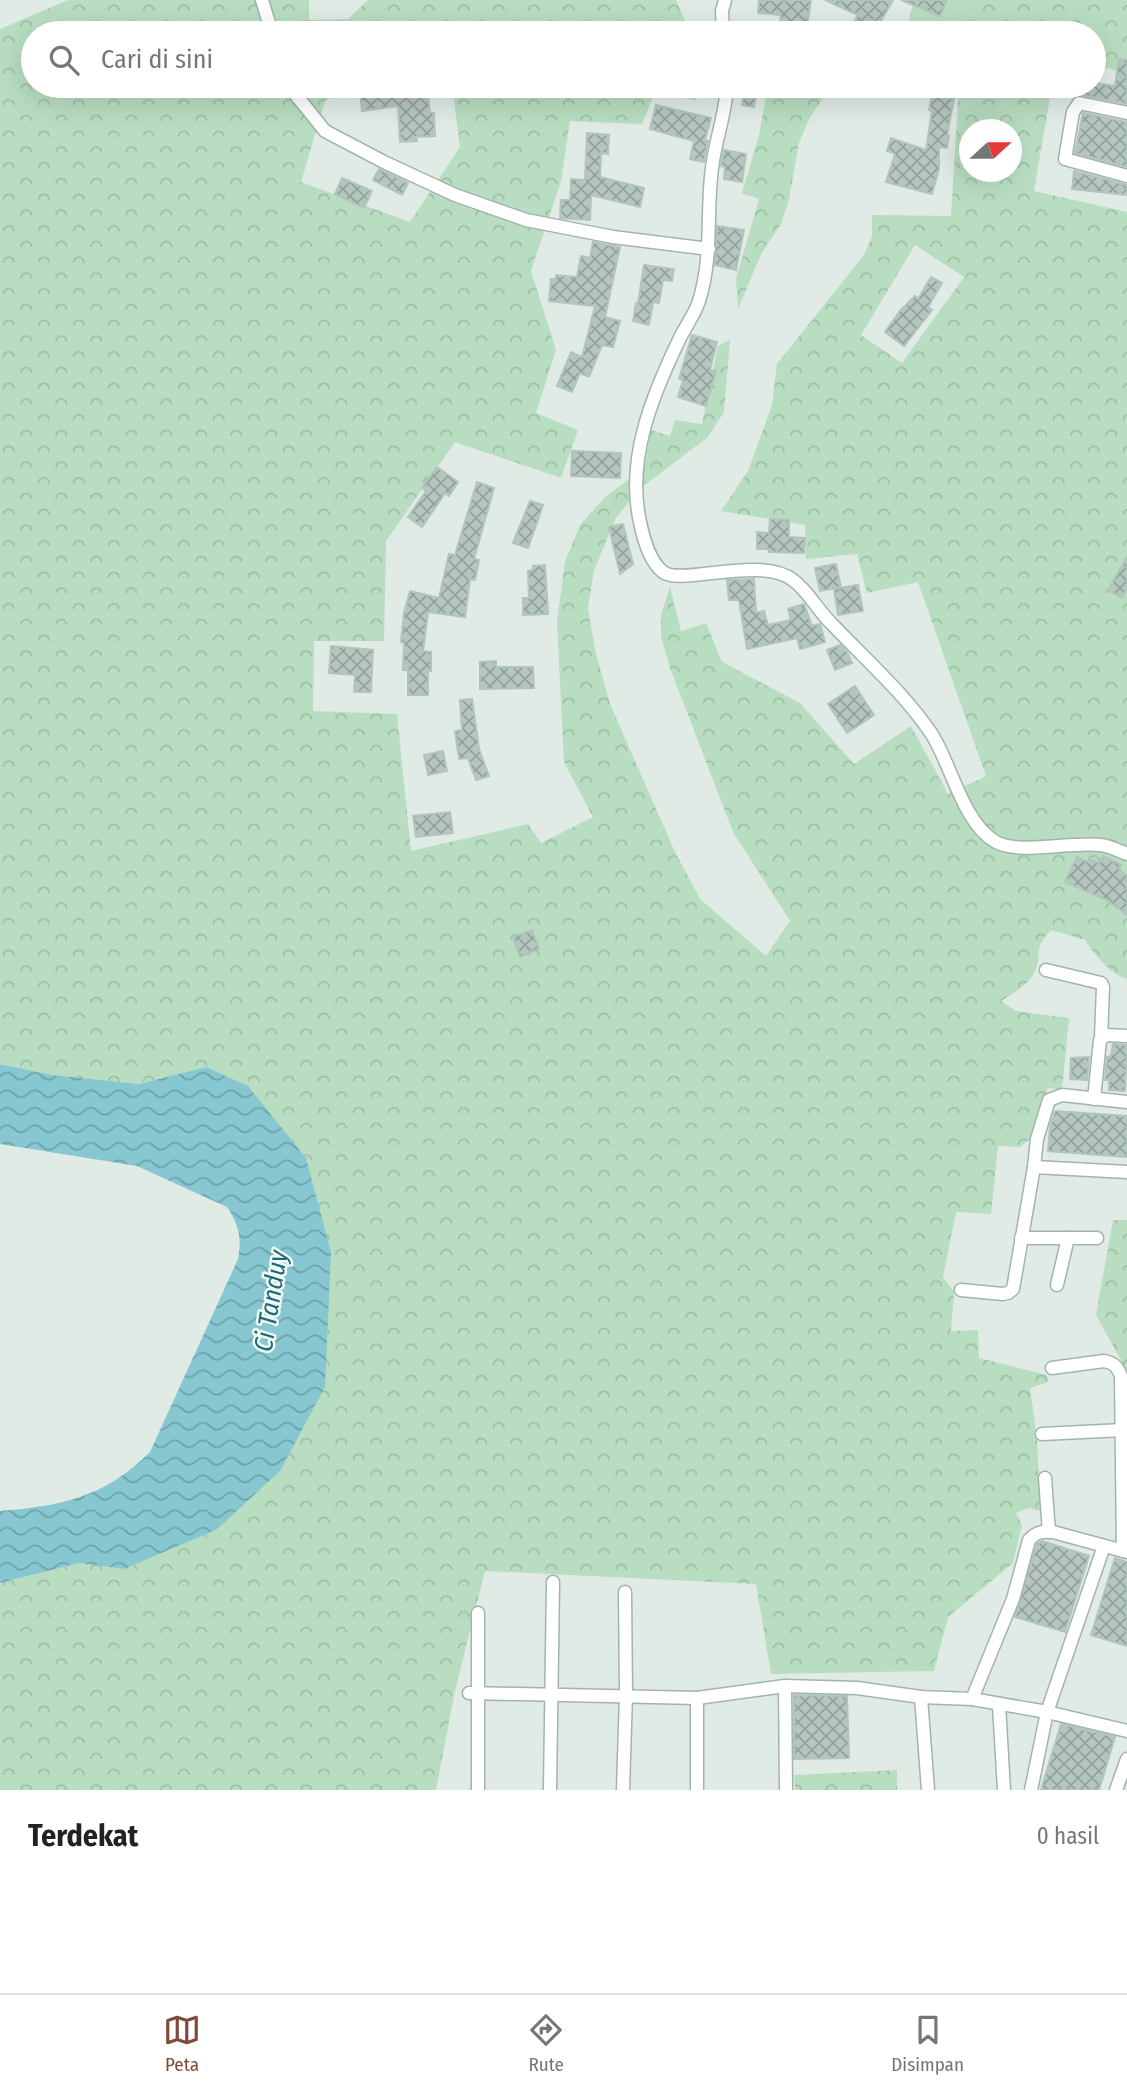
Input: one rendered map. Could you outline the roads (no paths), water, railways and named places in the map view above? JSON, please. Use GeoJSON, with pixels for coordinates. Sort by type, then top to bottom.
{"type":"FeatureCollection","features":[{"type":"Feature","properties":{"kind":"street"},"geometry":{"type":"LineString","coordinates":[[262,0],[268,21]]}},
{"type":"Feature","properties":{"kind":"street"},"geometry":{"type":"LineString","coordinates":[[722,21],[725,0]]}},
{"type":"Feature","properties":{"kind":"street"},"geometry":{"type":"LineString","coordinates":[[298,98],[325,131],[455,195],[526,220],[612,237],[709,249]]}},
{"type":"Feature","properties":{"kind":"street"},"geometry":{"type":"LineString","coordinates":[[725,98],[711,169],[707,272],[698,304],[679,339],[659,386],[640,443],[637,465],[640,522],[653,561],[662,571],[676,576],[715,571],[761,570],[782,573],[794,580],[828,620],[878,670],[932,734],[963,802],[995,842],[1016,848],[1103,845],[1127,855]]}},
{"type":"Feature","properties":{"kind":"street"},"geometry":{"type":"LineString","coordinates":[[1127,113],[1079,103],[1073,112],[1065,159],[1127,176]]}},
{"type":"Feature","properties":{"kind":"street"},"geometry":{"type":"LineString","coordinates":[[1046,970],[1101,983],[1103,987],[1094,1099]]}},
{"type":"Feature","properties":{"kind":"street"},"geometry":{"type":"LineString","coordinates":[[1101,1038],[1106,1035],[1127,1036]]}},
{"type":"Feature","properties":{"kind":"street"},"geometry":{"type":"LineString","coordinates":[[961,1290],[1003,1294],[1010,1292],[1015,1284],[1037,1139],[1049,1100],[1062,1095],[1127,1102]]}},
{"type":"Feature","properties":{"kind":"street"},"geometry":{"type":"LineString","coordinates":[[1034,1167],[1127,1172]]}},
{"type":"Feature","properties":{"kind":"street"},"geometry":{"type":"LineString","coordinates":[[1021,1238],[1097,1238]]}},
{"type":"Feature","properties":{"kind":"street"},"geometry":{"type":"LineString","coordinates":[[1056,1285],[1068,1238]]}},
{"type":"Feature","properties":{"kind":"street"},"geometry":{"type":"LineString","coordinates":[[972,1699],[1013,1599],[1029,1540],[1040,1532],[1049,1532],[1125,1552],[1121,1376],[1115,1364],[1104,1361],[1052,1367]]}},
{"type":"Feature","properties":{"kind":"street"},"geometry":{"type":"LineString","coordinates":[[1042,1434],[1123,1430]]}},
{"type":"Feature","properties":{"kind":"street"},"geometry":{"type":"LineString","coordinates":[[1045,1478],[1049,1532]]}},
{"type":"Feature","properties":{"kind":"street"},"geometry":{"type":"LineString","coordinates":[[1031,1790],[1048,1712],[1104,1546]]}},
{"type":"Feature","properties":{"kind":"street"},"geometry":{"type":"LineString","coordinates":[[550,1790],[553,1582]]}},
{"type":"Feature","properties":{"kind":"street"},"geometry":{"type":"LineString","coordinates":[[623,1790],[625,1592]]}},
{"type":"Feature","properties":{"kind":"street"},"geometry":{"type":"LineString","coordinates":[[478,1613],[474,1693],[478,1790]]}},
{"type":"Feature","properties":{"kind":"street"},"geometry":{"type":"LineString","coordinates":[[474,1693],[697,1698],[785,1686],[857,1688],[921,1697],[972,1699],[1048,1712],[1127,1731]]}},
{"type":"Feature","properties":{"kind":"street"},"geometry":{"type":"LineString","coordinates":[[785,1686],[786,1790]]}},
{"type":"Feature","properties":{"kind":"street"},"geometry":{"type":"LineString","coordinates":[[921,1697],[928,1790]]}},
{"type":"Feature","properties":{"kind":"street"},"geometry":{"type":"LineString","coordinates":[[697,1698],[697,1790]]}},
{"type":"Feature","properties":{"kind":"street"},"geometry":{"type":"LineString","coordinates":[[999,1705],[1004,1790]]}},
{"type":"Feature","properties":{"kind":"street"},"geometry":{"type":"LineString","coordinates":[[1116,1790],[1127,1759]]}},
{"type":"Feature","properties":{"kind":"water","name":"Ci Tanduy"},"geometry":{"type":"Polygon","coordinates":[[[0,1064],[52,1075],[139,1084],[206,1067],[248,1086],[306,1158],[331,1252],[325,1387],[280,1471],[216,1530],[124,1569],[79,1563],[0,1583],[0,1511],[63,1502],[99,1489],[133,1467],[150,1452],[238,1259],[239,1232],[227,1207],[137,1166],[0,1144],[0,1064]]]}}]}
